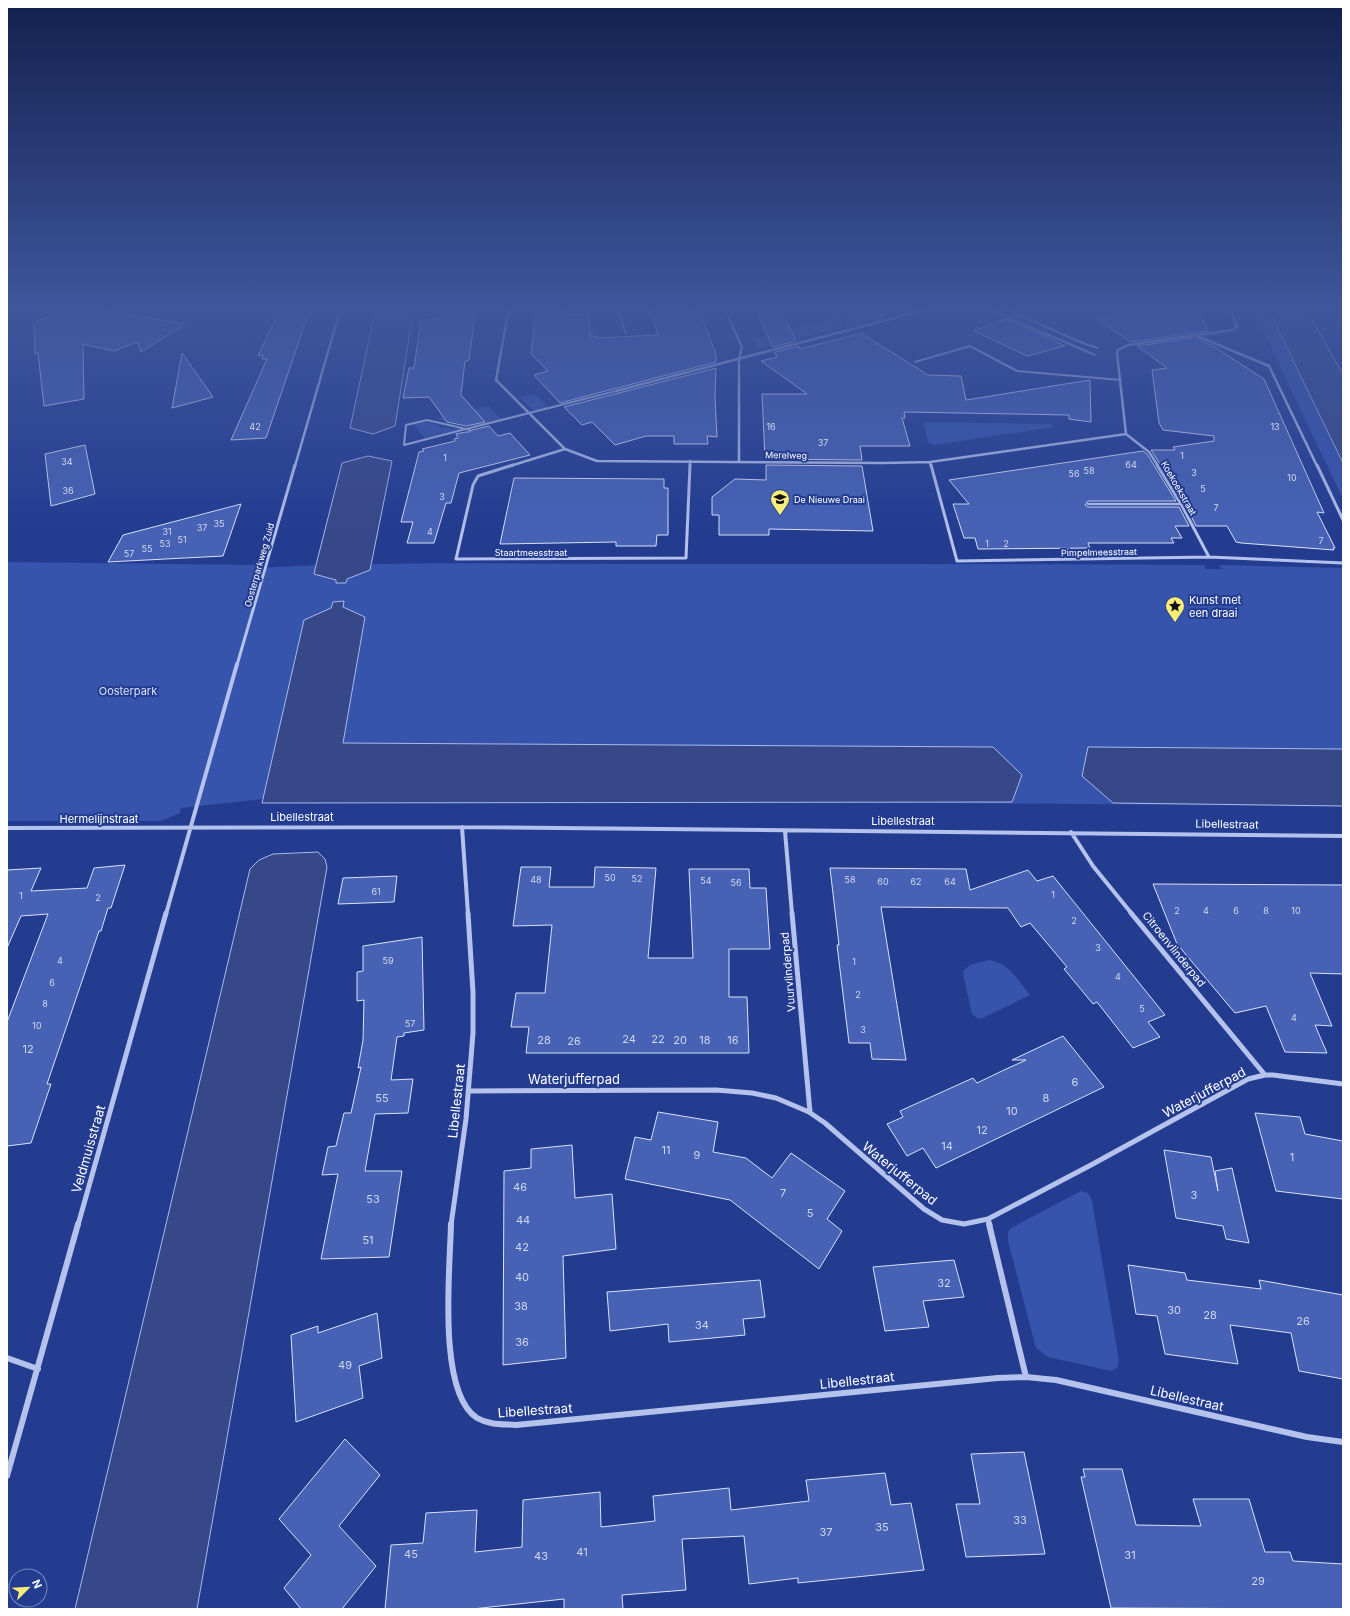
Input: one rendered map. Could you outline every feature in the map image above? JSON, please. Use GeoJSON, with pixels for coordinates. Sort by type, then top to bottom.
{"type":"FeatureCollection","features":[{"type":"Feature","properties":{"kind":"street","name":"Oosterparkweg Zuid"},"geometry":{"type":"LineString","coordinates":[[190,827],[318,382]]}},
{"type":"Feature","properties":{"kind":"street","name":"Merelweg"},"geometry":{"type":"LineString","coordinates":[[498,382],[565,449],[597,461],[930,462],[1126,434]]}},
{"type":"Feature","properties":{"kind":"street"},"geometry":{"type":"LineString","coordinates":[[470,430],[427,420],[406,425],[404,446],[470,430],[652,382]]}},
{"type":"Feature","properties":{"kind":"street"},"geometry":{"type":"LineString","coordinates":[[739,382],[739,461]]}},
{"type":"Feature","properties":{"kind":"street"},"geometry":{"type":"LineString","coordinates":[[1121,382],[1126,434]]}},
{"type":"Feature","properties":{"kind":"street"},"geometry":{"type":"LineString","coordinates":[[1277,382],[1343,520]]}},
{"type":"Feature","properties":{"kind":"street","name":"Koekoekstraat"},"geometry":{"type":"LineString","coordinates":[[1126,434],[1149,452],[1181,504],[1209,557]]}},
{"type":"Feature","properties":{"kind":"street","name":"Staartmeesstraat"},"geometry":{"type":"LineString","coordinates":[[565,449],[478,476],[473,485],[456,559],[686,558],[690,461]]}},
{"type":"Feature","properties":{"kind":"street","name":"Pimpelmeesstraat"},"geometry":{"type":"LineString","coordinates":[[930,462],[958,561],[1209,557],[1343,563]]}},
{"type":"Feature","properties":{"kind":"street","name":"Libellestraat"},"geometry":{"type":"LineString","coordinates":[[190,827],[462,827],[785,831],[1071,832],[1343,836]]}},
{"type":"Feature","properties":{"kind":"street","name":"Hermelijnstraat"},"geometry":{"type":"LineString","coordinates":[[7,828],[190,827]]}},
{"type":"Feature","properties":{"kind":"street","name":"Veldmuisstraat"},"geometry":{"type":"LineString","coordinates":[[7,1476],[190,827]]}},
{"type":"Feature","properties":{"kind":"street","name":"Libellestraat"},"geometry":{"type":"LineString","coordinates":[[462,827],[473,992],[473,1033],[469,1091],[451,1224],[448,1327],[452,1363],[458,1391],[466,1408],[477,1418],[487,1423],[516,1425],[884,1388],[1026,1376],[1056,1380],[1307,1437],[1343,1442]]}},
{"type":"Feature","properties":{"kind":"street","name":"Vuurvlinderpad"},"geometry":{"type":"LineString","coordinates":[[785,831],[810,1112]]}},
{"type":"Feature","properties":{"kind":"street","name":"Citroenvlinderpad"},"geometry":{"type":"LineString","coordinates":[[1071,832],[1093,866],[1265,1075]]}},
{"type":"Feature","properties":{"kind":"street","name":"Waterjufferpad"},"geometry":{"type":"LineString","coordinates":[[469,1091],[716,1090],[772,1097],[784,1100],[810,1112],[918,1205],[950,1223],[963,1225],[978,1223],[988,1219],[1092,1165],[1238,1083],[1265,1075],[1285,1076],[1343,1084]]}},
{"type":"Feature","properties":{"kind":"street"},"geometry":{"type":"LineString","coordinates":[[988,1219],[1026,1376]]}},
{"type":"Feature","properties":{"kind":"street"},"geometry":{"type":"LineString","coordinates":[[7,1358],[38,1369]]}},
{"type":"Feature","properties":{"kind":"lane"},"geometry":{"type":"LineString","coordinates":[[1088,504],[1181,504]]}},
{"type":"Feature","properties":{"kind":"green space"},"geometry":{"type":"Polygon","coordinates":[[[1288,382],[1304,382],[1343,463],[1343,499],[1288,382]]]}},
{"type":"Feature","properties":{"kind":"green space"},"geometry":{"type":"Polygon","coordinates":[[[535,394],[549,408],[535,412],[520,398],[535,394]]]}},
{"type":"Feature","properties":{"kind":"green space"},"geometry":{"type":"Polygon","coordinates":[[[488,406],[502,420],[476,427],[435,419],[488,406]]]}},
{"type":"Feature","properties":{"kind":"green space"},"geometry":{"type":"Polygon","coordinates":[[[424,422],[440,425],[439,427],[465,430],[426,440],[414,424],[424,422]]]}},
{"type":"Feature","properties":{"kind":"green space"},"geometry":{"type":"Polygon","coordinates":[[[923,423],[1051,424],[1054,427],[933,445],[928,441],[923,423]]]}},
{"type":"Feature","properties":{"kind":"green space","name":"Oosterpark"},"geometry":{"type":"Polygon","coordinates":[[[7,562],[257,565],[256,568],[354,564],[452,563],[1204,565],[1206,569],[1222,569],[1219,565],[1343,568],[1343,806],[272,798],[181,808],[180,813],[161,821],[7,821],[7,562]]]}},
{"type":"Feature","properties":{"kind":"green space"},"geometry":{"type":"Polygon","coordinates":[[[989,960],[1008,968],[1030,995],[981,1019],[972,1014],[963,974],[964,970],[970,965],[989,960]]]}},
{"type":"Feature","properties":{"kind":"green space"},"geometry":{"type":"Polygon","coordinates":[[[1081,1191],[1088,1193],[1092,1201],[1119,1361],[1117,1368],[1111,1371],[1048,1357],[1036,1348],[1008,1241],[1008,1232],[1011,1228],[1081,1191]]]}},
{"type":"Feature","properties":{"kind":"shaded area"},"geometry":{"type":"Polygon","coordinates":[[[360,382],[402,382],[395,426],[373,434],[350,428],[360,382]]]}},
{"type":"Feature","properties":{"kind":"shaded area"},"geometry":{"type":"Polygon","coordinates":[[[1304,382],[1343,382],[1343,463],[1304,382]]]}},
{"type":"Feature","properties":{"kind":"shaded area"},"geometry":{"type":"Polygon","coordinates":[[[368,456],[392,461],[370,570],[347,579],[346,583],[336,583],[336,580],[314,574],[316,565],[342,463],[368,456]]]}},
{"type":"Feature","properties":{"kind":"shaded area"},"geometry":{"type":"Polygon","coordinates":[[[344,601],[343,607],[365,617],[343,743],[993,747],[1022,775],[1012,802],[262,803],[304,620],[331,608],[333,602],[344,601]]]}},
{"type":"Feature","properties":{"kind":"shaded area"},"geometry":{"type":"Polygon","coordinates":[[[1088,747],[1343,749],[1343,806],[1113,803],[1082,776],[1088,747]]]}},
{"type":"Feature","properties":{"kind":"shaded area"},"geometry":{"type":"Polygon","coordinates":[[[318,852],[325,859],[327,867],[197,1609],[75,1609],[250,869],[259,860],[273,854],[318,852]]]}},
{"type":"Feature","properties":{"kind":"building"},"geometry":{"type":"Polygon","coordinates":[[[41,382],[84,382],[84,399],[44,406],[41,382]]]}},
{"type":"Feature","properties":{"kind":"building"},"geometry":{"type":"Polygon","coordinates":[[[177,382],[203,382],[213,397],[172,408],[177,382]]]}},
{"type":"Feature","properties":{"kind":"building"},"geometry":{"type":"Polygon","coordinates":[[[257,382],[285,382],[266,438],[231,440],[257,382]]]}},
{"type":"Feature","properties":{"kind":"building"},"geometry":{"type":"Polygon","coordinates":[[[406,382],[462,382],[461,395],[485,422],[466,426],[447,422],[429,397],[403,398],[406,382]]]}},
{"type":"Feature","properties":{"kind":"building"},"geometry":{"type":"Polygon","coordinates":[[[541,382],[638,382],[560,403],[541,382]]]}},
{"type":"Feature","properties":{"kind":"building"},"geometry":{"type":"Polygon","coordinates":[[[660,382],[716,382],[717,437],[707,436],[708,444],[674,444],[674,436],[646,436],[615,445],[592,422],[582,425],[564,407],[660,382]]]}},
{"type":"Feature","properties":{"kind":"building"},"geometry":{"type":"Polygon","coordinates":[[[791,382],[962,382],[966,400],[1075,382],[1090,382],[1091,422],[1069,419],[1069,415],[904,412],[905,418],[902,418],[910,446],[860,446],[862,460],[765,459],[762,394],[807,394],[791,382]]]}},
{"type":"Feature","properties":{"kind":"building"},"geometry":{"type":"Polygon","coordinates":[[[1154,382],[1266,382],[1324,513],[1317,512],[1335,548],[1333,548],[1334,550],[1241,543],[1236,542],[1227,526],[1196,526],[1184,502],[1151,450],[1175,450],[1173,447],[1214,441],[1214,436],[1163,430],[1159,423],[1154,382]]]}},
{"type":"Feature","properties":{"kind":"building"},"geometry":{"type":"Polygon","coordinates":[[[489,426],[498,436],[510,433],[530,455],[459,473],[451,503],[446,503],[434,543],[407,543],[413,522],[401,522],[419,452],[424,451],[422,449],[455,441],[454,439],[458,438],[456,434],[470,432],[472,430],[489,426]]]}},
{"type":"Feature","properties":{"kind":"building"},"geometry":{"type":"Polygon","coordinates":[[[85,445],[95,494],[51,506],[45,454],[85,445]]]}},
{"type":"Feature","properties":{"kind":"building"},"geometry":{"type":"Polygon","coordinates":[[[1143,451],[1147,454],[1176,501],[1088,501],[1085,505],[1088,507],[1179,507],[1189,526],[1175,526],[1182,538],[1171,538],[1174,543],[1088,543],[1090,548],[978,549],[975,538],[964,538],[953,504],[969,504],[949,480],[1143,451]]]}},
{"type":"Feature","properties":{"kind":"building"},"geometry":{"type":"Polygon","coordinates":[[[766,465],[862,466],[873,531],[769,529],[769,535],[719,535],[719,515],[712,515],[712,497],[735,479],[766,480],[766,465]]]}},
{"type":"Feature","properties":{"kind":"building"},"geometry":{"type":"Polygon","coordinates":[[[514,478],[664,479],[664,488],[668,488],[668,535],[657,535],[656,546],[616,546],[616,542],[500,544],[514,478]]]}},
{"type":"Feature","properties":{"kind":"building"},"geometry":{"type":"Polygon","coordinates":[[[241,504],[223,556],[108,562],[123,535],[241,504]]]}},
{"type":"Feature","properties":{"kind":"building"},"geometry":{"type":"Polygon","coordinates":[[[125,865],[111,908],[108,908],[101,931],[99,931],[47,1084],[51,1084],[31,1143],[7,1146],[7,1022],[48,914],[21,916],[7,948],[7,870],[41,868],[31,891],[87,888],[94,868],[125,865]]]}},
{"type":"Feature","properties":{"kind":"building"},"geometry":{"type":"Polygon","coordinates":[[[521,867],[551,867],[549,887],[594,887],[595,867],[656,868],[648,958],[693,958],[689,869],[749,869],[750,888],[766,888],[770,949],[729,949],[729,997],[747,997],[749,1053],[526,1053],[529,1027],[511,1027],[516,993],[545,993],[552,925],[513,926],[521,867]]]}},
{"type":"Feature","properties":{"kind":"building"},"geometry":{"type":"Polygon","coordinates":[[[830,868],[966,869],[970,890],[1028,870],[1037,881],[1053,876],[1165,1015],[1148,1022],[1160,1037],[1133,1048],[1097,1002],[1093,1004],[1064,969],[1067,967],[1030,923],[1021,927],[1008,908],[881,907],[906,1060],[872,1059],[870,1043],[849,1043],[837,945],[839,945],[830,868]]]}},
{"type":"Feature","properties":{"kind":"building"},"geometry":{"type":"Polygon","coordinates":[[[397,876],[394,902],[338,904],[343,878],[397,876]]]}},
{"type":"Feature","properties":{"kind":"building"},"geometry":{"type":"Polygon","coordinates":[[[1153,884],[1343,885],[1343,974],[1310,973],[1332,1026],[1315,1025],[1327,1053],[1285,1052],[1266,1006],[1235,1013],[1177,944],[1153,884]]]}},
{"type":"Feature","properties":{"kind":"building"},"geometry":{"type":"Polygon","coordinates":[[[422,937],[424,1030],[404,1033],[404,1036],[397,1037],[391,1080],[413,1079],[408,1113],[375,1114],[365,1171],[402,1171],[389,1257],[321,1259],[338,1174],[322,1175],[328,1147],[336,1146],[344,1113],[351,1113],[361,1067],[358,1068],[363,1040],[364,1000],[357,1001],[357,972],[363,971],[363,946],[422,937]]]}},
{"type":"Feature","properties":{"kind":"building"},"geometry":{"type":"Polygon","coordinates":[[[1063,1036],[1104,1087],[936,1168],[923,1148],[907,1156],[887,1124],[903,1117],[900,1111],[973,1078],[977,1083],[1026,1060],[1012,1060],[1063,1036]]]}},
{"type":"Feature","properties":{"kind":"building"},"geometry":{"type":"Polygon","coordinates":[[[658,1112],[718,1122],[713,1152],[746,1158],[772,1178],[791,1153],[845,1191],[827,1219],[842,1231],[819,1269],[730,1200],[625,1179],[635,1137],[651,1140],[658,1112]]]}},
{"type":"Feature","properties":{"kind":"building"},"geometry":{"type":"Polygon","coordinates":[[[1255,1113],[1300,1117],[1305,1134],[1343,1141],[1343,1199],[1276,1191],[1255,1113]]]}},
{"type":"Feature","properties":{"kind":"building"},"geometry":{"type":"Polygon","coordinates":[[[572,1145],[575,1198],[612,1194],[616,1249],[563,1256],[566,1358],[503,1365],[504,1171],[531,1168],[531,1149],[572,1145]]]}},
{"type":"Feature","properties":{"kind":"building"},"geometry":{"type":"Polygon","coordinates":[[[1164,1150],[1211,1157],[1218,1191],[1215,1171],[1232,1168],[1249,1243],[1226,1239],[1223,1226],[1176,1218],[1164,1150]]]}},
{"type":"Feature","properties":{"kind":"building"},"geometry":{"type":"Polygon","coordinates":[[[954,1260],[964,1297],[923,1301],[929,1327],[885,1331],[873,1267],[954,1260]]]}},
{"type":"Feature","properties":{"kind":"building"},"geometry":{"type":"Polygon","coordinates":[[[1128,1265],[1185,1273],[1187,1280],[1261,1289],[1259,1280],[1343,1295],[1343,1379],[1299,1371],[1291,1333],[1230,1325],[1238,1364],[1165,1354],[1157,1316],[1136,1314],[1128,1265]]]}},
{"type":"Feature","properties":{"kind":"building"},"geometry":{"type":"Polygon","coordinates":[[[760,1280],[765,1317],[743,1319],[745,1335],[669,1342],[668,1324],[610,1331],[607,1292],[760,1280]]]}},
{"type":"Feature","properties":{"kind":"building"},"geometry":{"type":"Polygon","coordinates":[[[377,1313],[382,1358],[359,1366],[363,1398],[296,1422],[291,1335],[318,1326],[318,1333],[377,1313]]]}},
{"type":"Feature","properties":{"kind":"building"},"geometry":{"type":"Polygon","coordinates":[[[345,1439],[380,1475],[339,1526],[376,1566],[342,1609],[301,1609],[284,1588],[311,1555],[279,1519],[345,1439]]]}},
{"type":"Feature","properties":{"kind":"building"},"geometry":{"type":"Polygon","coordinates":[[[1024,1452],[1045,1554],[966,1557],[956,1504],[980,1504],[971,1454],[1024,1452]]]}},
{"type":"Feature","properties":{"kind":"building"},"geometry":{"type":"Polygon","coordinates":[[[1083,1469],[1122,1469],[1136,1525],[1201,1526],[1193,1499],[1249,1499],[1265,1552],[1290,1552],[1293,1561],[1343,1564],[1343,1609],[1111,1608],[1081,1477],[1085,1477],[1083,1469]]]}},
{"type":"Feature","properties":{"kind":"building"},"geometry":{"type":"Polygon","coordinates":[[[885,1473],[891,1505],[911,1503],[924,1570],[798,1583],[798,1578],[749,1584],[744,1536],[682,1539],[686,1590],[622,1595],[623,1609],[564,1609],[564,1599],[472,1609],[385,1609],[391,1545],[423,1543],[426,1513],[477,1510],[475,1552],[522,1547],[523,1500],[600,1492],[601,1527],[655,1521],[653,1496],[729,1488],[731,1510],[809,1501],[806,1480],[885,1473]]]}},
{"type":"Feature","properties":{"kind":"place","name":"De Nieuwe Draai"},"geometry":{"type":"Point","coordinates":[780,516]}},
{"type":"Feature","properties":{"kind":"place","name":"Kunst met een draai"},"geometry":{"type":"Point","coordinates":[1175,623]}}]}
